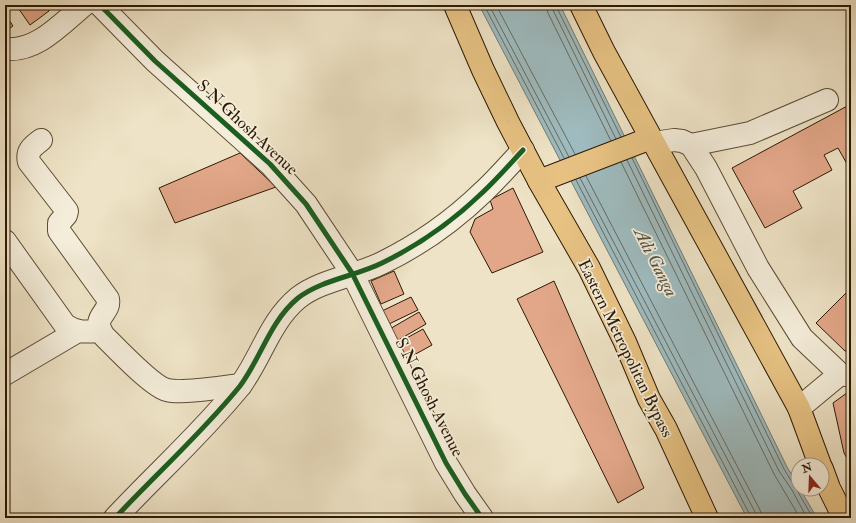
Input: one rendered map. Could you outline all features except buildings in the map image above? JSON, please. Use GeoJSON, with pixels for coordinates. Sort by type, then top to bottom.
{"type":"FeatureCollection","features":[{"type":"Feature","properties":{"kind":"main road","name":"Eastern Metropolitan Bypass"},"geometry":{"type":"LineString","coordinates":[[455,5],[483,70],[523,150],[589,268],[625,342],[649,398],[666,429],[707,518]]}},
{"type":"Feature","properties":{"kind":"main road"},"geometry":{"type":"LineString","coordinates":[[581,5],[604,52],[798,408],[817,457]]}},
{"type":"Feature","properties":{"kind":"main road"},"geometry":{"type":"LineString","coordinates":[[539,181],[652,141]]}},
{"type":"Feature","properties":{"kind":"main road"},"geometry":{"type":"LineString","coordinates":[[830,490],[844,518]]}},
{"type":"Feature","properties":{"kind":"street"},"geometry":{"type":"LineString","coordinates":[[5,49],[20,49],[33,44],[56,29],[84,5]]}},
{"type":"Feature","properties":{"kind":"street","name":"S N Ghosh Avenue"},"geometry":{"type":"LineString","coordinates":[[100,5],[155,60],[283,177],[306,204],[352,273],[446,463],[482,518]]}},
{"type":"Feature","properties":{"kind":"street"},"geometry":{"type":"LineString","coordinates":[[691,145],[750,133],[827,100]]}},
{"type":"Feature","properties":{"kind":"street"},"geometry":{"type":"LineString","coordinates":[[41,140],[31,149],[28,154],[29,162],[67,212],[59,223],[59,231],[108,299],[108,304],[99,323],[100,330],[104,336],[154,384],[167,390],[177,392],[241,384]]}},
{"type":"Feature","properties":{"kind":"street"},"geometry":{"type":"LineString","coordinates":[[652,141],[674,140],[682,141],[691,145],[706,168],[758,268],[802,338],[845,375],[798,408]]}},
{"type":"Feature","properties":{"kind":"street"},"geometry":{"type":"LineString","coordinates":[[117,517],[201,430],[241,384],[274,327],[297,299],[306,292],[352,273],[377,266],[441,228],[462,212],[523,150]]}},
{"type":"Feature","properties":{"kind":"street"},"geometry":{"type":"LineString","coordinates":[[5,241],[65,325],[73,330],[85,332],[100,330]]}},
{"type":"Feature","properties":{"kind":"street"},"geometry":{"type":"LineString","coordinates":[[5,374],[78,331]]}},
{"type":"Feature","properties":{"kind":"water","name":"Adi Ganga"},"geometry":{"type":"Polygon","coordinates":[[[479,5],[560,5],[790,472],[790,497],[805,497],[817,518],[747,518],[479,5]]]}},
{"type":"Feature","properties":{"kind":"cycle path"},"geometry":{"type":"LineString","coordinates":[[100,5],[155,61],[270,164],[306,204],[352,273],[446,463],[482,518]]}},
{"type":"Feature","properties":{"kind":"cycle path"},"geometry":{"type":"LineString","coordinates":[[115,518],[195,437],[240,386],[273,329],[288,307],[307,292],[328,282],[382,263],[435,232],[472,203],[523,150]]}}]}
